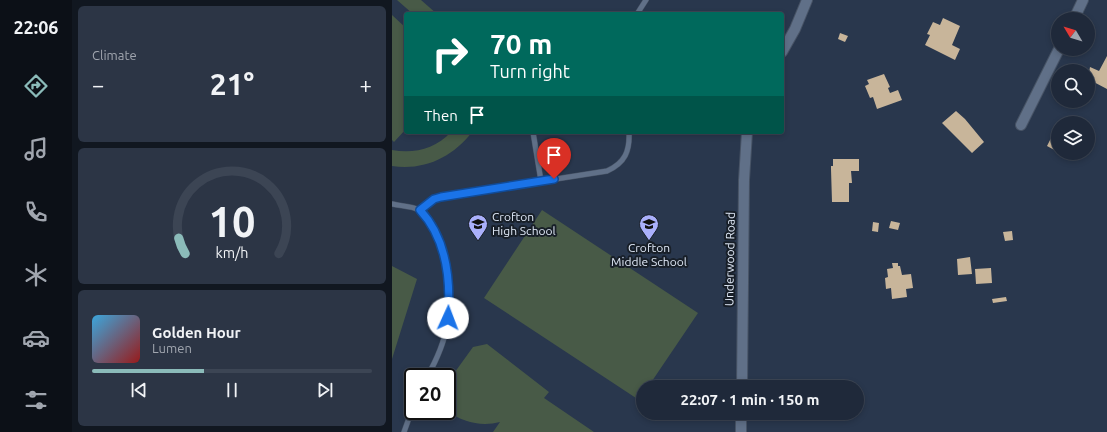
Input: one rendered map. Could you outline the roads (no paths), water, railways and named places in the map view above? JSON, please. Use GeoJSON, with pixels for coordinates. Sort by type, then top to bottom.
{"type":"FeatureCollection","features":[{"type":"Feature","properties":{"kind":"street"},"geometry":{"type":"LineString","coordinates":[[784,48],[795,29],[802,5],[807,0]]}},
{"type":"Feature","properties":{"kind":"street"},"geometry":{"type":"LineString","coordinates":[[1077,12],[1083,0]]}},
{"type":"Feature","properties":{"kind":"street"},"geometry":{"type":"LineString","coordinates":[[1021,125],[1056,56]]}},
{"type":"Feature","properties":{"kind":"street","name":"Underwood Road"},"geometry":{"type":"LineString","coordinates":[[742,380],[744,180],[747,134]]}},
{"type":"Feature","properties":{"kind":"street"},"geometry":{"type":"LineString","coordinates":[[741,420],[741,432]]}},
{"type":"Feature","properties":{"kind":"lane"},"geometry":{"type":"LineString","coordinates":[[638,12],[646,0]]}},
{"type":"Feature","properties":{"kind":"lane"},"geometry":{"type":"LineString","coordinates":[[533,134],[541,181]]}},
{"type":"Feature","properties":{"kind":"lane"},"geometry":{"type":"LineString","coordinates":[[420,210],[434,199],[441,197],[607,171],[615,168],[628,153],[629,134]]}},
{"type":"Feature","properties":{"kind":"lane"},"geometry":{"type":"LineString","coordinates":[[392,204],[420,210],[436,231],[442,251],[448,282],[447,326],[442,346],[432,368]]}},
{"type":"Feature","properties":{"kind":"lane"},"geometry":{"type":"LineString","coordinates":[[404,432],[408,420]]}},
{"type":"Feature","properties":{"kind":"place","name":"Crofton High School"},"geometry":{"type":"Point","coordinates":[478,241]}},
{"type":"Feature","properties":{"kind":"place","name":"Crofton Middle School"},"geometry":{"type":"Point","coordinates":[649,241]}}]}
